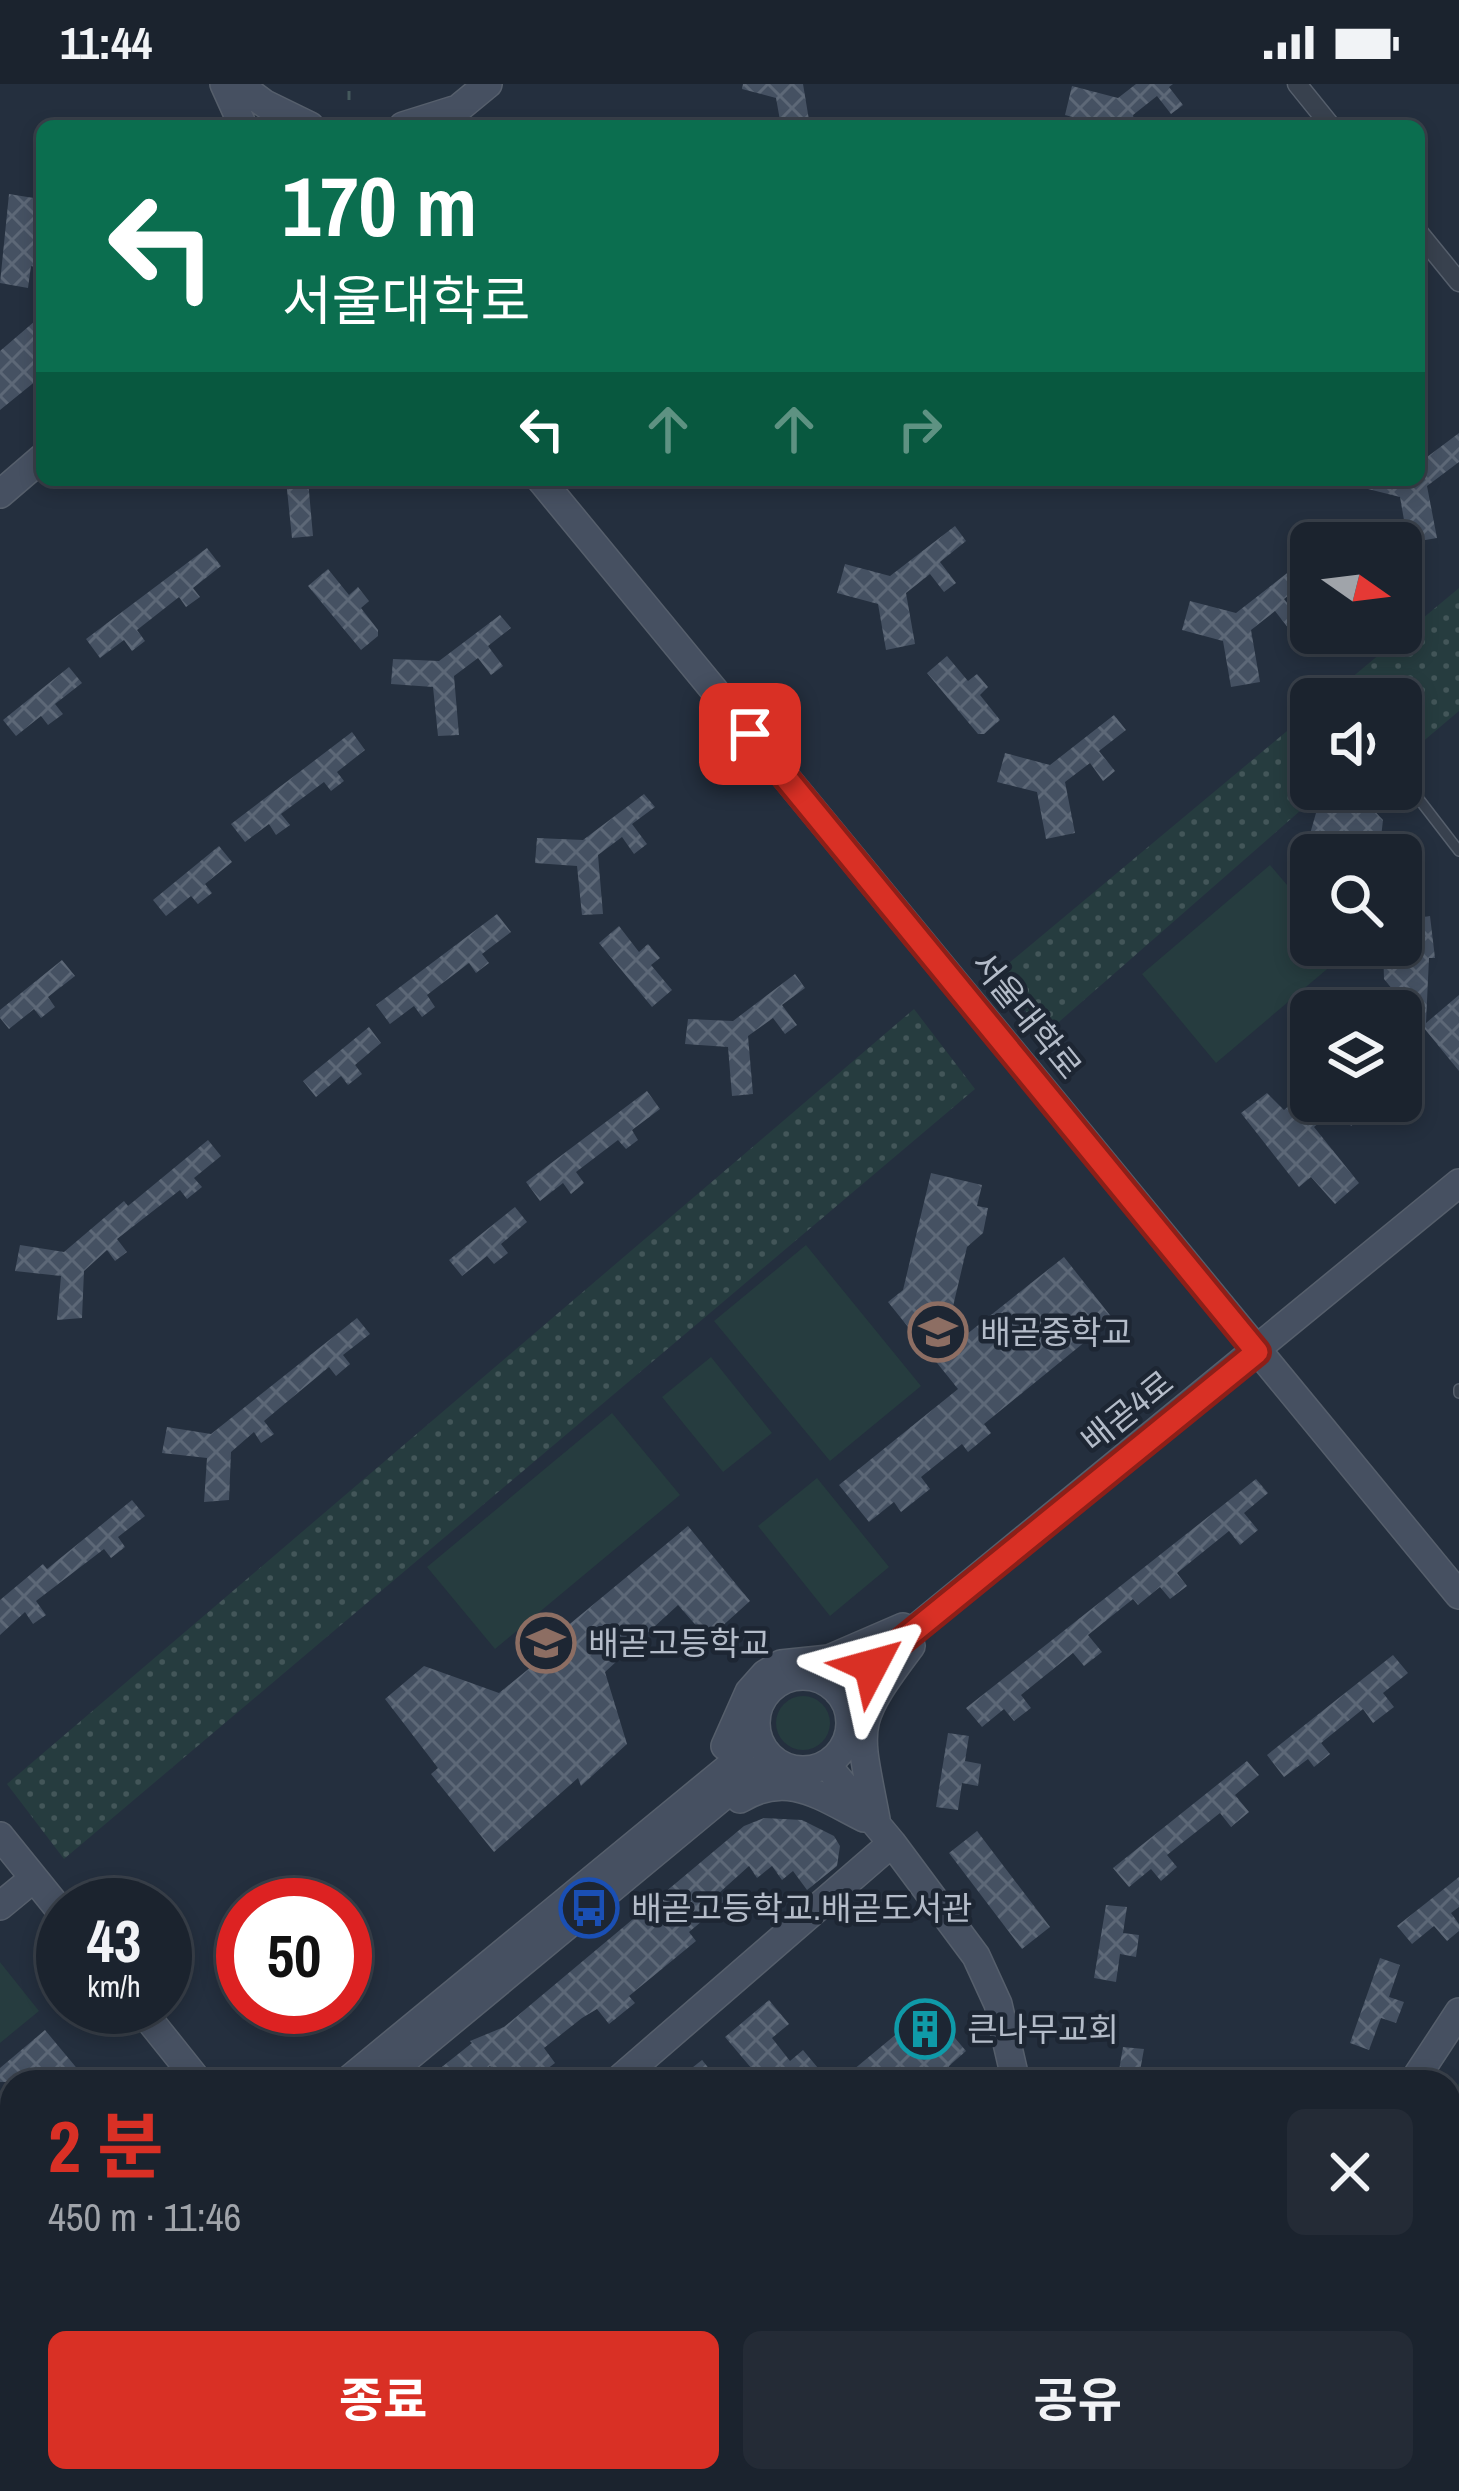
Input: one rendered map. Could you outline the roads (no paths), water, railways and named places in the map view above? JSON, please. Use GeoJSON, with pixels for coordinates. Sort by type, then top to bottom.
{"type":"FeatureCollection","features":[{"type":"Feature","properties":{"kind":"main road"},"geometry":{"type":"LineString","coordinates":[[231,84],[241,120]]}},
{"type":"Feature","properties":{"kind":"main road"},"geometry":{"type":"LineString","coordinates":[[231,84],[262,120]]}},
{"type":"Feature","properties":{"kind":"main road"},"geometry":{"type":"LineString","coordinates":[[231,84],[298,120]]}},
{"type":"Feature","properties":{"kind":"main road"},"geometry":{"type":"LineString","coordinates":[[448,120],[488,84]]}},
{"type":"Feature","properties":{"kind":"main road"},"geometry":{"type":"LineString","coordinates":[[0,494],[36,463]]}},
{"type":"Feature","properties":{"kind":"main road","name":"서울대학로"},"geometry":{"type":"LineString","coordinates":[[546,486],[1459,1594]]}},
{"type":"Feature","properties":{"kind":"main road","name":"배곧4로"},"geometry":{"type":"LineString","coordinates":[[838,1692],[1459,1183]]}},
{"type":"Feature","properties":{"kind":"main road"},"geometry":{"type":"LineString","coordinates":[[884,1833],[862,1750],[864,1717],[873,1696],[935,1614]]}},
{"type":"Feature","properties":{"kind":"main road"},"geometry":{"type":"LineString","coordinates":[[654,1841],[731,1737],[749,1692],[765,1674],[782,1664],[829,1659],[935,1614]]}},
{"type":"Feature","properties":{"kind":"main road"},"geometry":{"type":"LineString","coordinates":[[375,2070],[654,1841],[734,1763],[756,1727],[764,1696],[789,1677],[821,1678],[838,1692],[849,1712],[850,1727],[846,1742],[826,1764],[812,1769],[782,1765],[761,1769],[654,1841]]}},
{"type":"Feature","properties":{"kind":"main road"},"geometry":{"type":"LineString","coordinates":[[756,1727],[760,1742],[782,1765]]}},
{"type":"Feature","properties":{"kind":"main road"},"geometry":{"type":"LineString","coordinates":[[826,1764],[976,1956],[998,2004],[1013,2070]]}},
{"type":"Feature","properties":{"kind":"main road"},"geometry":{"type":"LineString","coordinates":[[654,1841],[778,1784],[814,1793],[884,1833]]}},
{"type":"Feature","properties":{"kind":"main road"},"geometry":{"type":"LineString","coordinates":[[629,2070],[884,1833]]}},
{"type":"Feature","properties":{"kind":"main road"},"geometry":{"type":"LineString","coordinates":[[0,1836],[36,1880]]}},
{"type":"Feature","properties":{"kind":"main road"},"geometry":{"type":"LineString","coordinates":[[0,1906],[34,1878]]}},
{"type":"Feature","properties":{"kind":"main road"},"geometry":{"type":"LineString","coordinates":[[1421,2070],[1459,2012]]}},
{"type":"Feature","properties":{"kind":"main road"},"geometry":{"type":"LineString","coordinates":[[162,2034],[191,2070]]}},
{"type":"Feature","properties":{"kind":"main road"},"geometry":{"type":"LineString","coordinates":[[175,2050],[181,2070]]}},
{"type":"Feature","properties":{"kind":"main road"},"geometry":{"type":"LineString","coordinates":[[175,2050],[206,2070]]}},
{"type":"Feature","properties":{"kind":"street"},"geometry":{"type":"LineString","coordinates":[[1297,84],[1326,120]]}},
{"type":"Feature","properties":{"kind":"street"},"geometry":{"type":"LineString","coordinates":[[1425,240],[1459,282]]}},
{"type":"Feature","properties":{"kind":"lane"},"geometry":{"type":"LineString","coordinates":[[1422,803],[1459,850]]}},
{"type":"Feature","properties":{"kind":"place","name":"배곧중학교"},"geometry":{"type":"Point","coordinates":[938,1332]}},
{"type":"Feature","properties":{"kind":"place","name":"배곧고등학교"},"geometry":{"type":"Point","coordinates":[546,1643]}},
{"type":"Feature","properties":{"kind":"place","name":"배곧고등학교.배곧도서관"},"geometry":{"type":"Point","coordinates":[589,1908]}},
{"type":"Feature","properties":{"kind":"place","name":"큰나무교회"},"geometry":{"type":"Point","coordinates":[925,2029]}}]}
